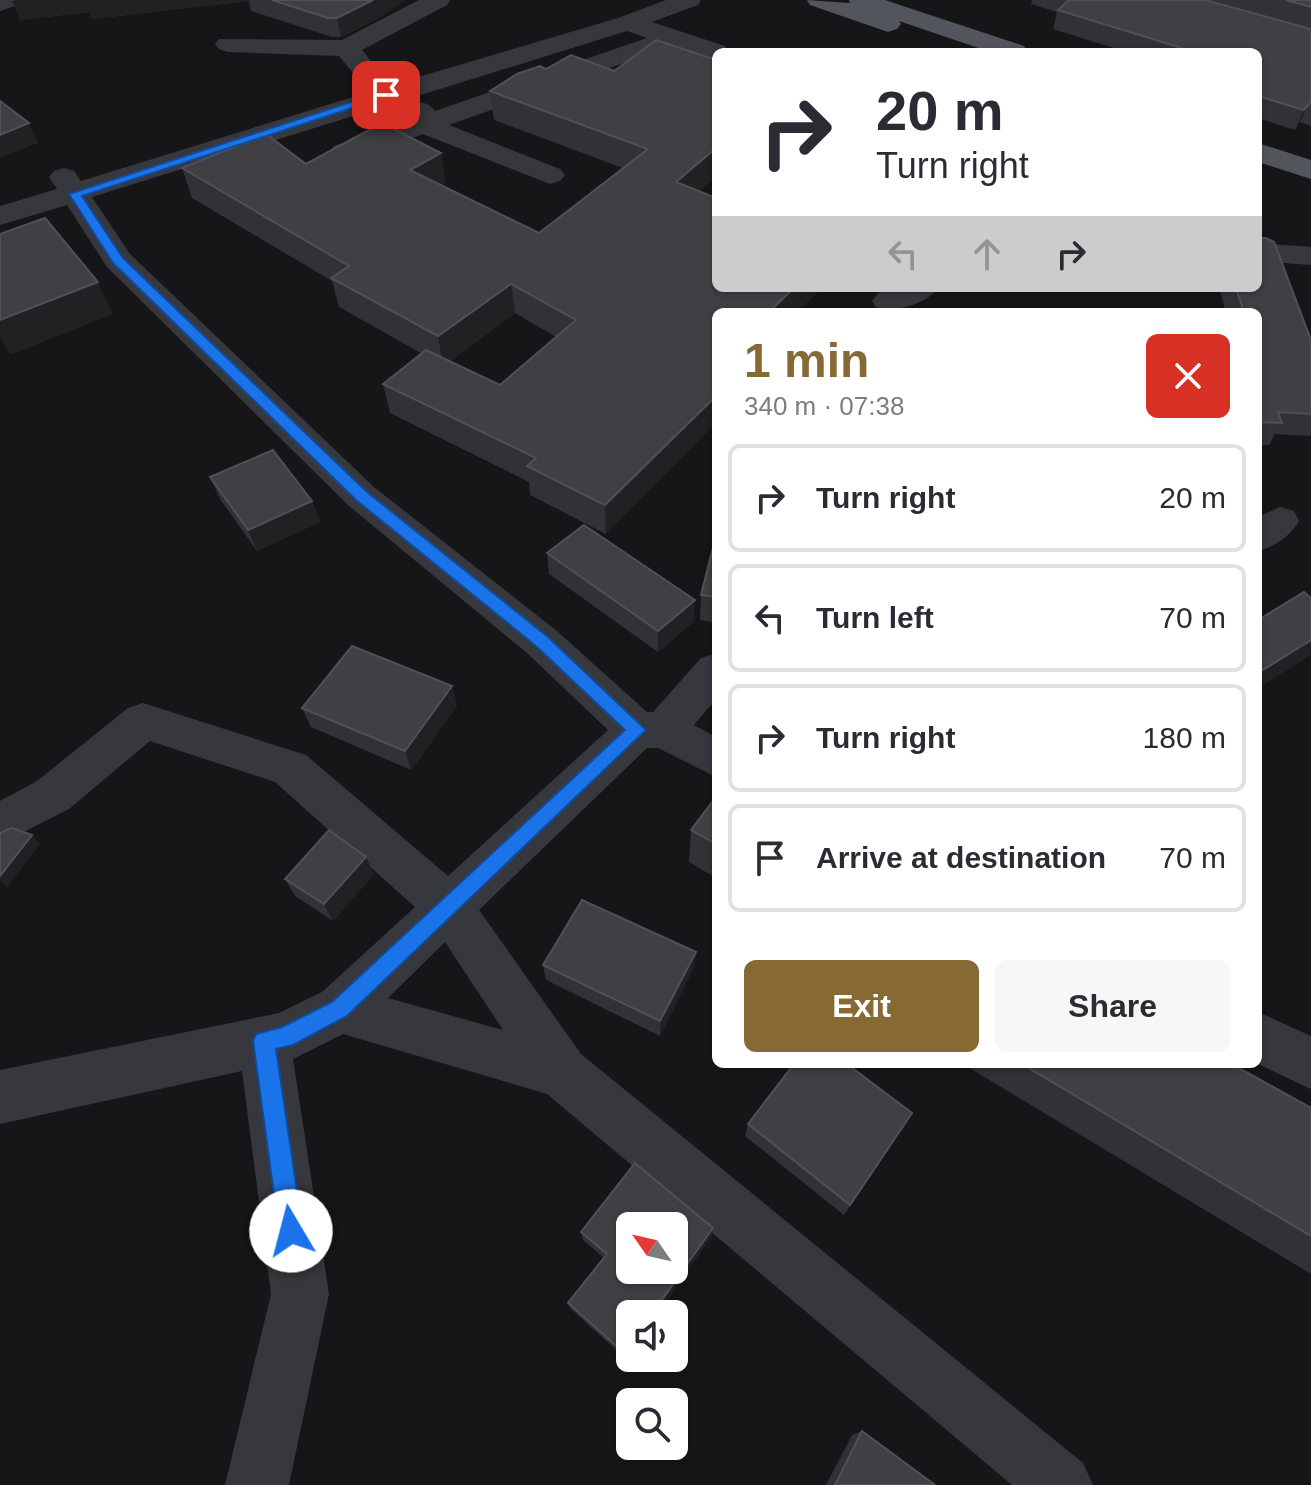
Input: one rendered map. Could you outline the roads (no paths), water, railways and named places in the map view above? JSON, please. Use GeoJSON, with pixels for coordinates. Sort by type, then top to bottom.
{"type":"FeatureCollection","features":[{"type":"Feature","properties":{"kind":"main road"},"geometry":{"type":"LineString","coordinates":[[819,0],[957,48]]}},
{"type":"Feature","properties":{"kind":"main road"},"geometry":{"type":"LineString","coordinates":[[873,2],[1004,48]]}},
{"type":"Feature","properties":{"kind":"main road"},"geometry":{"type":"LineString","coordinates":[[1262,135],[1311,152]]}},
{"type":"Feature","properties":{"kind":"main road"},"geometry":{"type":"LineString","coordinates":[[1262,153],[1311,170]]}},
{"type":"Feature","properties":{"kind":"street"},"geometry":{"type":"LineString","coordinates":[[0,4],[9,0]]}},
{"type":"Feature","properties":{"kind":"street"},"geometry":{"type":"LineString","coordinates":[[228,44],[346,48],[438,0]]}},
{"type":"Feature","properties":{"kind":"street"},"geometry":{"type":"LineString","coordinates":[[0,216],[70,185],[619,10],[689,0]]}},
{"type":"Feature","properties":{"kind":"street"},"geometry":{"type":"LineString","coordinates":[[619,10],[673,38],[712,51]]}},
{"type":"Feature","properties":{"kind":"street"},"geometry":{"type":"LineString","coordinates":[[323,159],[673,38]]}},
{"type":"Feature","properties":{"kind":"street"},"geometry":{"type":"LineString","coordinates":[[346,48],[389,84],[434,129],[550,175]]}},
{"type":"Feature","properties":{"kind":"street"},"geometry":{"type":"LineString","coordinates":[[0,196],[70,185]]}},
{"type":"Feature","properties":{"kind":"street"},"geometry":{"type":"LineString","coordinates":[[70,185],[118,260],[361,496],[651,730],[712,756]]}},
{"type":"Feature","properties":{"kind":"street"},"geometry":{"type":"LineString","coordinates":[[1262,252],[1311,256]]}},
{"type":"Feature","properties":{"kind":"street"},"geometry":{"type":"LineString","coordinates":[[888,301],[912,292]]}},
{"type":"Feature","properties":{"kind":"street"},"geometry":{"type":"LineString","coordinates":[[0,1097],[285,1037],[340,1009],[449,907],[712,674]]}},
{"type":"Feature","properties":{"kind":"street"},"geometry":{"type":"LineString","coordinates":[[0,824],[53,795],[143,721],[290,768],[449,907],[562,1072],[1061,1485]]}},
{"type":"Feature","properties":{"kind":"street"},"geometry":{"type":"LineString","coordinates":[[340,1009],[562,1072]]}},
{"type":"Feature","properties":{"kind":"street"},"geometry":{"type":"LineString","coordinates":[[1262,1039],[1311,1063]]}},
{"type":"Feature","properties":{"kind":"street"},"geometry":{"type":"LineString","coordinates":[[257,1485],[300,1294],[264,1041]]}}]}
